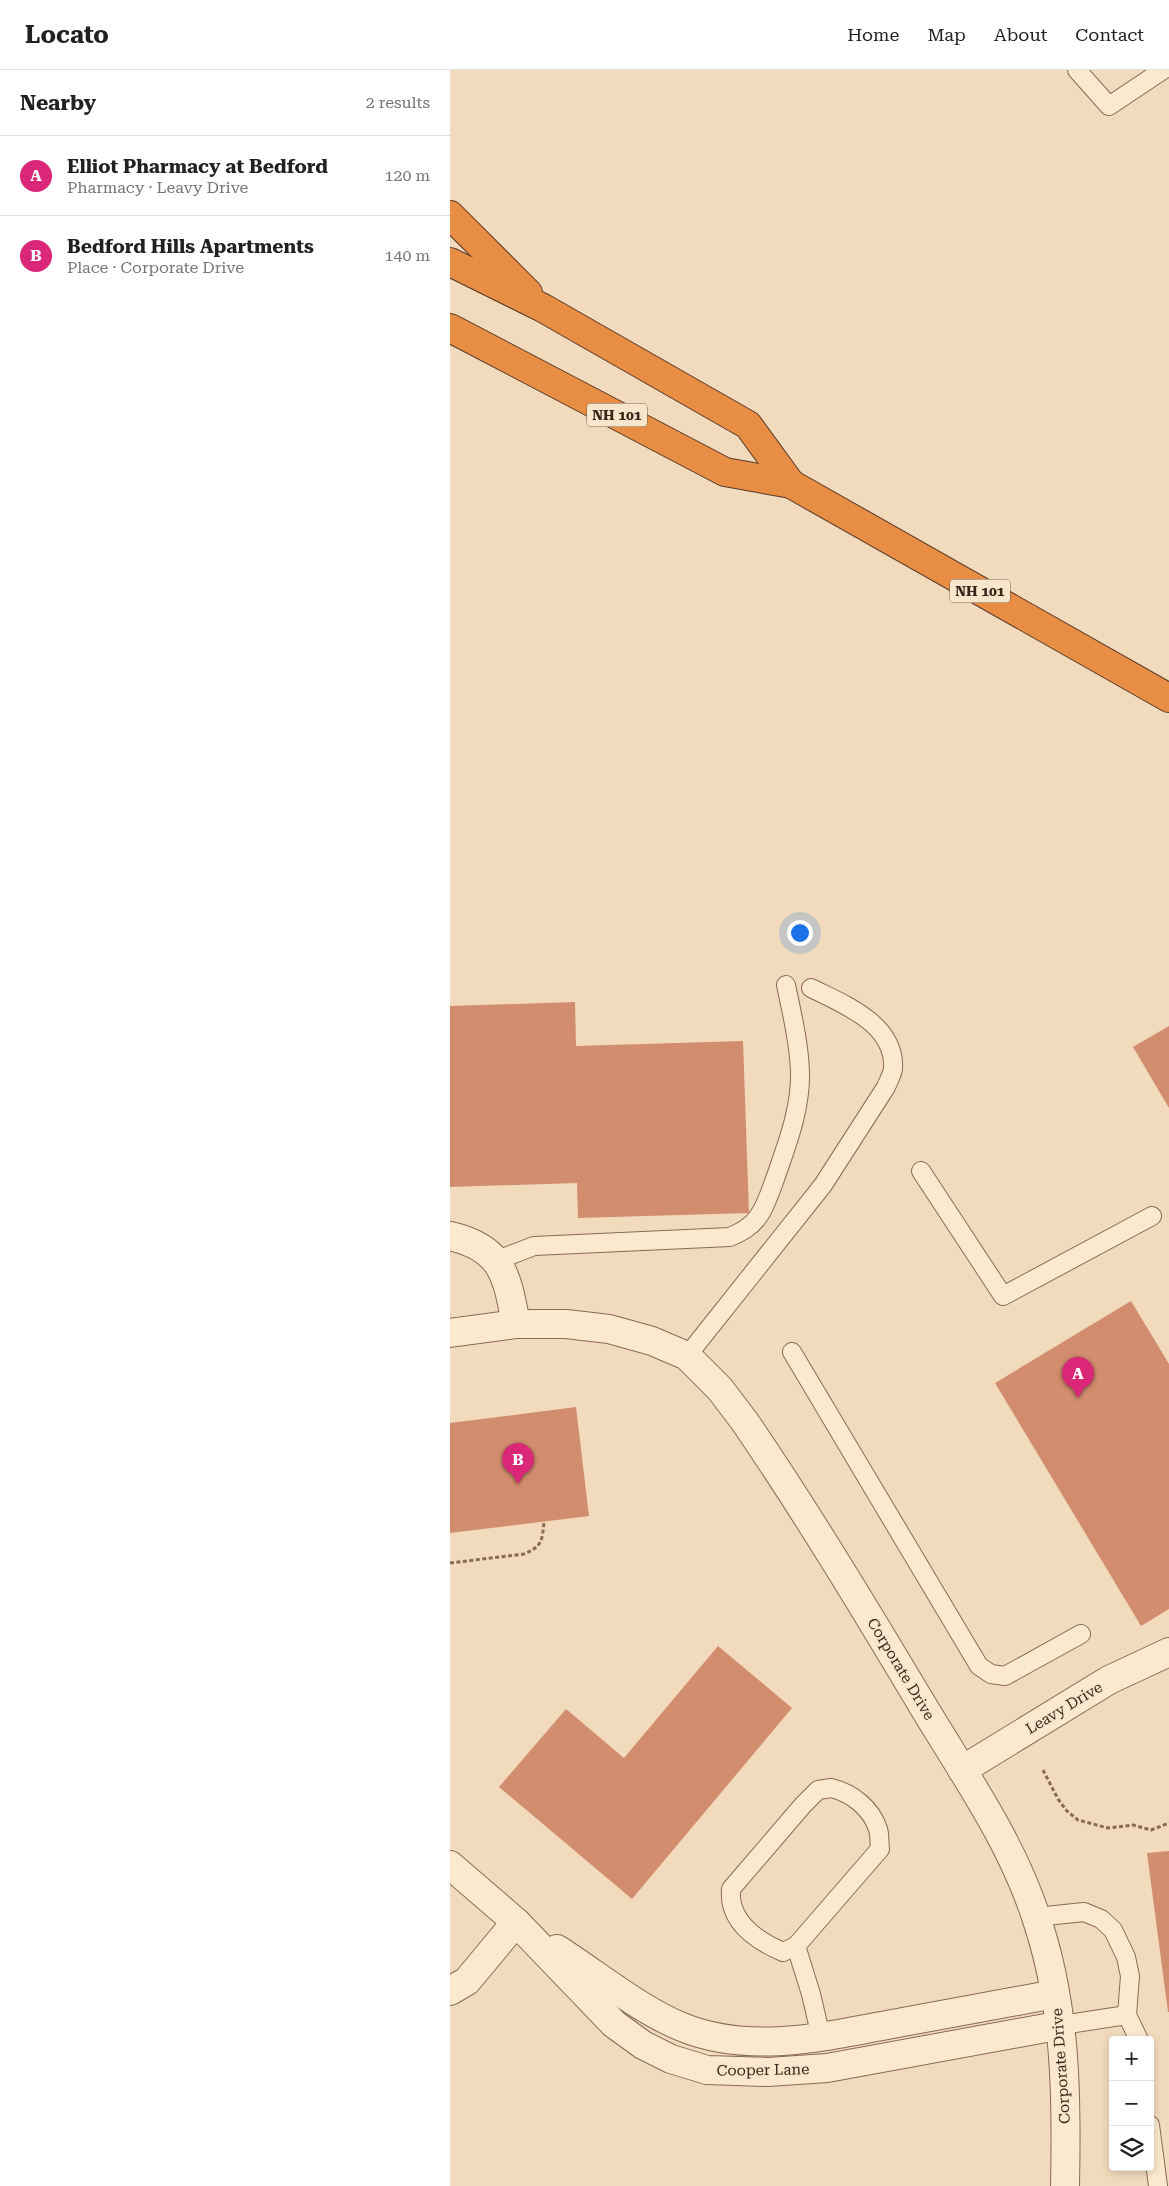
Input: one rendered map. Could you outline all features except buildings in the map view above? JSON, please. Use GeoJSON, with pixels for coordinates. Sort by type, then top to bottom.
{"type":"FeatureCollection","features":[{"type":"Feature","properties":{"kind":"highway","name":"NH 101"},"geometry":{"type":"LineString","coordinates":[[450,215],[543,308],[748,425],[791,484]]}},
{"type":"Feature","properties":{"kind":"highway"},"geometry":{"type":"LineString","coordinates":[[450,262],[543,308]]}},
{"type":"Feature","properties":{"kind":"highway","name":"NH 101"},"geometry":{"type":"LineString","coordinates":[[450,328],[725,472],[791,484],[1169,698]]}},
{"type":"Feature","properties":{"kind":"street"},"geometry":{"type":"LineString","coordinates":[[450,1236],[470,1240],[489,1251],[503,1272],[511,1297],[516,1324]]}},
{"type":"Feature","properties":{"kind":"street","name":"Corporate Drive"},"geometry":{"type":"LineString","coordinates":[[450,1333],[516,1324],[566,1324],[609,1329],[652,1341],[686,1356],[720,1389],[766,1453],[962,1770],[1016,1863],[1036,1916],[1047,1955],[1062,2026],[1066,2098],[1065,2186]]}},
{"type":"Feature","properties":{"kind":"street","name":"Leavy Drive"},"geometry":{"type":"LineString","coordinates":[[962,1770],[1109,1680],[1169,1652]]}},
{"type":"Feature","properties":{"kind":"street","name":"Cooper Lane"},"geometry":{"type":"LineString","coordinates":[[450,1865],[516,1922],[614,2024],[650,2048],[671,2059],[707,2070],[768,2072],[827,2068],[1062,2026]]}},
{"type":"Feature","properties":{"kind":"street"},"geometry":{"type":"LineString","coordinates":[[450,1991],[467,1981],[516,1922]]}},
{"type":"Feature","properties":{"kind":"street","name":"Cooper Lane"},"geometry":{"type":"LineString","coordinates":[[516,1922],[654,2014],[683,2028],[740,2041],[766,2042],[820,2037],[1055,1994]]}},
{"type":"Feature","properties":{"kind":"lane"},"geometry":{"type":"LineString","coordinates":[[1077,70],[1109,106],[1163,70]]}},
{"type":"Feature","properties":{"kind":"lane"},"geometry":{"type":"LineString","coordinates":[[496,1261],[534,1246],[730,1237],[747,1229],[766,1204],[791,1136],[798,1099],[800,1072],[786,985]]}},
{"type":"Feature","properties":{"kind":"lane"},"geometry":{"type":"LineString","coordinates":[[686,1356],[823,1185],[886,1087],[893,1070],[892,1056],[886,1042],[876,1027],[861,1014],[811,988]]}},
{"type":"Feature","properties":{"kind":"lane"},"geometry":{"type":"LineString","coordinates":[[921,1171],[1003,1296],[1152,1216]]}},
{"type":"Feature","properties":{"kind":"lane"},"geometry":{"type":"LineString","coordinates":[[792,1352],[979,1666],[991,1674],[1005,1676],[1081,1634]]}},
{"type":"Feature","properties":{"kind":"lane"},"geometry":{"type":"LineString","coordinates":[[831,1788],[845,1791],[868,1810],[878,1830],[880,1849],[796,1946],[783,1952],[770,1946],[742,1926],[732,1909],[731,1889],[802,1805],[818,1790],[831,1788]]}},
{"type":"Feature","properties":{"kind":"lane"},"geometry":{"type":"LineString","coordinates":[[1036,1916],[1084,1912],[1101,1919],[1113,1930],[1126,1957],[1130,1976],[1127,2015],[1137,2036]]}},
{"type":"Feature","properties":{"kind":"lane"},"geometry":{"type":"LineString","coordinates":[[796,1946],[811,1994],[820,2037]]}},
{"type":"Feature","properties":{"kind":"lane"},"geometry":{"type":"LineString","coordinates":[[1062,2026],[1127,2015]]}},
{"type":"Feature","properties":{"kind":"lane"},"geometry":{"type":"LineString","coordinates":[[1150,2126],[1158,2186]]}},
{"type":"Feature","properties":{"kind":"path"},"geometry":{"type":"LineString","coordinates":[[450,1563],[524,1554],[535,1549],[542,1541],[544,1522]]}},
{"type":"Feature","properties":{"kind":"path"},"geometry":{"type":"LineString","coordinates":[[1043,1770],[1058,1799],[1078,1820],[1108,1828],[1133,1825],[1150,1830],[1169,1823]]}},
{"type":"Feature","properties":{"kind":"place","name":"Elliot Pharmacy at Bedford"},"geometry":{"type":"Point","coordinates":[1078,1398]}},
{"type":"Feature","properties":{"kind":"place","name":"Bedford Hills Apartments"},"geometry":{"type":"Point","coordinates":[518,1484]}}]}
